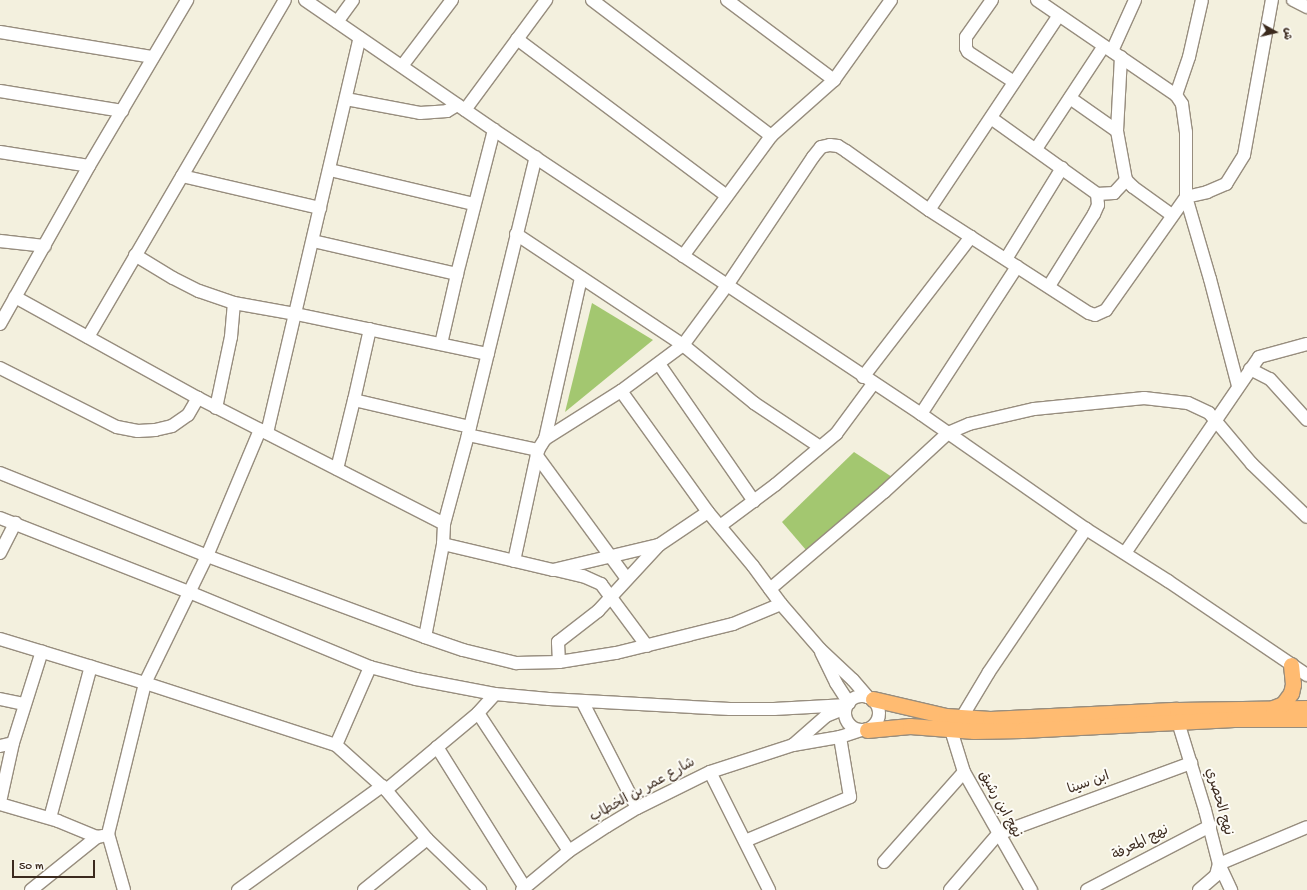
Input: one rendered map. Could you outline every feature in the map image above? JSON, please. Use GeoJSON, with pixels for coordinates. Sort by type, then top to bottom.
{"type":"FeatureCollection","features":[{"type":"Feature","properties":{"kind":"main road"},"geometry":{"type":"LineString","coordinates":[[1272,708],[1282,704],[1291,693],[1293,684],[1291,665]]}},
{"type":"Feature","properties":{"kind":"main road"},"geometry":{"type":"LineString","coordinates":[[870,698],[928,713],[990,719],[1087,713],[1307,708]]}},
{"type":"Feature","properties":{"kind":"main road"},"geometry":{"type":"LineString","coordinates":[[865,730],[910,726],[952,730],[1022,730],[1234,719],[1307,719]]}},
{"type":"Feature","properties":{"kind":"street"},"geometry":{"type":"LineString","coordinates":[[0,324],[9,302],[45,246],[89,166],[187,0]]}},
{"type":"Feature","properties":{"kind":"street"},"geometry":{"type":"LineString","coordinates":[[88,337],[285,0]]}},
{"type":"Feature","properties":{"kind":"street"},"geometry":{"type":"LineString","coordinates":[[306,0],[494,130],[683,256],[728,284],[873,384],[921,414],[1086,529],[1125,553],[1307,675]]}},
{"type":"Feature","properties":{"kind":"street"},"geometry":{"type":"LineString","coordinates":[[337,22],[353,0]]}},
{"type":"Feature","properties":{"kind":"street"},"geometry":{"type":"LineString","coordinates":[[402,66],[452,0]]}},
{"type":"Feature","properties":{"kind":"street"},"geometry":{"type":"LineString","coordinates":[[346,99],[420,113],[446,111],[461,107],[546,0]]}},
{"type":"Feature","properties":{"kind":"street"},"geometry":{"type":"LineString","coordinates":[[592,0],[772,136]]}},
{"type":"Feature","properties":{"kind":"street"},"geometry":{"type":"LineString","coordinates":[[726,0],[834,80]]}},
{"type":"Feature","properties":{"kind":"street"},"geometry":{"type":"LineString","coordinates":[[683,256],[726,196],[772,136],[834,80],[891,0]]}},
{"type":"Feature","properties":{"kind":"street"},"geometry":{"type":"LineString","coordinates":[[992,0],[966,37],[966,48],[968,52],[1014,82]]}},
{"type":"Feature","properties":{"kind":"street"},"geometry":{"type":"LineString","coordinates":[[1037,0],[1176,95],[1182,104],[1185,114],[1186,197],[1210,279],[1238,386]]}},
{"type":"Feature","properties":{"kind":"street"},"geometry":{"type":"LineString","coordinates":[[1036,149],[1070,98],[1112,51],[1134,0]]}},
{"type":"Feature","properties":{"kind":"street"},"geometry":{"type":"LineString","coordinates":[[1176,95],[1189,57],[1202,0]]}},
{"type":"Feature","properties":{"kind":"street"},"geometry":{"type":"LineString","coordinates":[[545,439],[621,392],[683,345],[728,284],[821,147],[830,145],[838,146],[929,210],[1049,286],[1089,314],[1100,314],[1106,310],[1186,197],[1207,192],[1226,184],[1244,155],[1272,0]]}},
{"type":"Feature","properties":{"kind":"street"},"geometry":{"type":"LineString","coordinates":[[1293,0],[1307,7]]}},
{"type":"Feature","properties":{"kind":"street"},"geometry":{"type":"LineString","coordinates":[[929,210],[1059,15]]}},
{"type":"Feature","properties":{"kind":"street"},"geometry":{"type":"LineString","coordinates":[[0,32],[153,57]]}},
{"type":"Feature","properties":{"kind":"street"},"geometry":{"type":"LineString","coordinates":[[124,890],[108,834],[145,683],[207,556],[263,432],[296,314],[360,38]]}},
{"type":"Feature","properties":{"kind":"street"},"geometry":{"type":"LineString","coordinates":[[517,38],[726,196]]}},
{"type":"Feature","properties":{"kind":"street"},"geometry":{"type":"LineString","coordinates":[[1112,51],[1117,131],[1126,180],[1133,187],[1172,215]]}},
{"type":"Feature","properties":{"kind":"street"},"geometry":{"type":"LineString","coordinates":[[0,91],[122,111]]}},
{"type":"Feature","properties":{"kind":"street"},"geometry":{"type":"LineString","coordinates":[[1070,98],[1117,131]]}},
{"type":"Feature","properties":{"kind":"street"},"geometry":{"type":"LineString","coordinates":[[991,118],[1097,194],[1114,193],[1126,180]]}},
{"type":"Feature","properties":{"kind":"street"},"geometry":{"type":"LineString","coordinates":[[441,344],[474,204],[494,130]]}},
{"type":"Feature","properties":{"kind":"street"},"geometry":{"type":"LineString","coordinates":[[0,152],[89,166]]}},
{"type":"Feature","properties":{"kind":"street"},"geometry":{"type":"LineString","coordinates":[[425,637],[443,544],[444,524],[469,431],[536,157]]}},
{"type":"Feature","properties":{"kind":"street"},"geometry":{"type":"LineString","coordinates":[[1006,259],[1062,168]]}},
{"type":"Feature","properties":{"kind":"street"},"geometry":{"type":"LineString","coordinates":[[330,170],[474,204]]}},
{"type":"Feature","properties":{"kind":"street"},"geometry":{"type":"LineString","coordinates":[[182,176],[320,208]]}},
{"type":"Feature","properties":{"kind":"street"},"geometry":{"type":"LineString","coordinates":[[1049,286],[1094,214],[1098,205],[1097,194]]}},
{"type":"Feature","properties":{"kind":"street"},"geometry":{"type":"LineString","coordinates":[[516,234],[683,345],[754,403],[820,447]]}},
{"type":"Feature","properties":{"kind":"street"},"geometry":{"type":"LineString","coordinates":[[863,377],[971,237]]}},
{"type":"Feature","properties":{"kind":"street"},"geometry":{"type":"LineString","coordinates":[[0,241],[45,246]]}},
{"type":"Feature","properties":{"kind":"street"},"geometry":{"type":"LineString","coordinates":[[313,241],[457,274]]}},
{"type":"Feature","properties":{"kind":"street"},"geometry":{"type":"LineString","coordinates":[[135,255],[173,278],[199,291],[234,302],[488,354]]}},
{"type":"Feature","properties":{"kind":"street"},"geometry":{"type":"LineString","coordinates":[[921,414],[1018,267]]}},
{"type":"Feature","properties":{"kind":"street"},"geometry":{"type":"LineString","coordinates":[[514,561],[537,453],[545,439],[582,278]]}},
{"type":"Feature","properties":{"kind":"street"},"geometry":{"type":"LineString","coordinates":[[9,302],[88,337],[216,408],[444,524]]}},
{"type":"Feature","properties":{"kind":"street"},"geometry":{"type":"LineString","coordinates":[[216,408],[231,337],[234,302]]}},
{"type":"Feature","properties":{"kind":"street"},"geometry":{"type":"LineString","coordinates":[[337,469],[370,329]]}},
{"type":"Feature","properties":{"kind":"street"},"geometry":{"type":"LineString","coordinates":[[1125,553],[1259,357],[1307,344]]}},
{"type":"Feature","properties":{"kind":"street"},"geometry":{"type":"LineString","coordinates":[[659,364],[754,501]]}},
{"type":"Feature","properties":{"kind":"street"},"geometry":{"type":"LineString","coordinates":[[0,368],[117,427],[138,431],[155,430],[172,426],[188,415],[198,398]]}},
{"type":"Feature","properties":{"kind":"street"},"geometry":{"type":"LineString","coordinates":[[1250,369],[1270,380],[1307,420]]}},
{"type":"Feature","properties":{"kind":"street"},"geometry":{"type":"LineString","coordinates":[[720,526],[754,501],[836,434],[873,384]]}},
{"type":"Feature","properties":{"kind":"street"},"geometry":{"type":"LineString","coordinates":[[621,392],[708,512],[781,604],[820,649],[879,708],[878,719],[872,727],[840,737],[793,745]]}},
{"type":"Feature","properties":{"kind":"street"},"geometry":{"type":"LineString","coordinates":[[770,589],[884,492],[948,433],[969,424],[1034,409],[1144,398],[1188,403],[1209,413],[1252,464],[1307,517]]}},
{"type":"Feature","properties":{"kind":"street"},"geometry":{"type":"LineString","coordinates":[[354,400],[469,431],[537,453],[627,579]]}},
{"type":"Feature","properties":{"kind":"street"},"geometry":{"type":"LineString","coordinates":[[0,473],[207,556],[425,637],[500,660],[516,663],[559,662],[590,658],[646,646],[733,624],[781,604]]}},
{"type":"Feature","properties":{"kind":"street"},"geometry":{"type":"LineString","coordinates":[[559,662],[558,642],[598,611],[659,544],[708,512]]}},
{"type":"Feature","properties":{"kind":"street"},"geometry":{"type":"LineString","coordinates":[[0,518],[189,592],[370,667],[416,679],[495,694],[582,701],[730,709],[774,709],[847,705]]}},
{"type":"Feature","properties":{"kind":"street"},"geometry":{"type":"LineString","coordinates":[[0,552],[15,523]]}},
{"type":"Feature","properties":{"kind":"street"},"geometry":{"type":"LineString","coordinates":[[962,717],[990,672],[1086,529]]}},
{"type":"Feature","properties":{"kind":"street"},"geometry":{"type":"LineString","coordinates":[[443,544],[593,580],[601,584],[646,646]]}},
{"type":"Feature","properties":{"kind":"street"},"geometry":{"type":"LineString","coordinates":[[553,570],[659,544]]}},
{"type":"Feature","properties":{"kind":"street"},"geometry":{"type":"LineString","coordinates":[[0,639],[145,683],[336,745],[384,788],[427,839],[480,890]]}},
{"type":"Feature","properties":{"kind":"street"},"geometry":{"type":"LineString","coordinates":[[820,649],[847,705],[845,713],[848,723],[852,727],[865,730]]}},
{"type":"Feature","properties":{"kind":"street"},"geometry":{"type":"LineString","coordinates":[[42,651],[24,704],[13,743],[0,803],[50,818],[97,837]]}},
{"type":"Feature","properties":{"kind":"street"},"geometry":{"type":"LineString","coordinates":[[50,818],[91,666]]}},
{"type":"Feature","properties":{"kind":"street"},"geometry":{"type":"LineString","coordinates":[[336,745],[370,667]]}},
{"type":"Feature","properties":{"kind":"street"},"geometry":{"type":"LineString","coordinates":[[238,890],[384,788],[478,713],[495,694]]}},
{"type":"Feature","properties":{"kind":"street"},"geometry":{"type":"LineString","coordinates":[[793,745],[826,716],[847,705],[857,697],[870,698]]}},
{"type":"Feature","properties":{"kind":"street"},"geometry":{"type":"LineString","coordinates":[[0,699],[24,704]]}},
{"type":"Feature","properties":{"kind":"street"},"geometry":{"type":"LineString","coordinates":[[582,701],[637,808]]}},
{"type":"Feature","properties":{"kind":"street"},"geometry":{"type":"LineString","coordinates":[[478,713],[569,851]]}},
{"type":"Feature","properties":{"kind":"street","name":"نهج الحصري"},"geometry":{"type":"LineString","coordinates":[[1178,722],[1210,826],[1219,864],[1231,890]]}},
{"type":"Feature","properties":{"kind":"street","name":"نهج ابن رشيق"},"geometry":{"type":"LineString","coordinates":[[952,730],[964,772],[1031,890]]}},
{"type":"Feature","properties":{"kind":"street"},"geometry":{"type":"LineString","coordinates":[[745,841],[850,798],[840,737]]}},
{"type":"Feature","properties":{"kind":"street"},"geometry":{"type":"LineString","coordinates":[[0,746],[13,743]]}},
{"type":"Feature","properties":{"kind":"street","name":"شارع عمر بن الخطاب"},"geometry":{"type":"LineString","coordinates":[[524,889],[569,851],[637,808],[710,772],[793,745]]}},
{"type":"Feature","properties":{"kind":"street"},"geometry":{"type":"LineString","coordinates":[[437,747],[524,889]]}},
{"type":"Feature","properties":{"kind":"street","name":"ابن سينا"},"geometry":{"type":"LineString","coordinates":[[998,834],[1191,763]]}},
{"type":"Feature","properties":{"kind":"street"},"geometry":{"type":"LineString","coordinates":[[710,772],[770,890]]}},
{"type":"Feature","properties":{"kind":"street"},"geometry":{"type":"LineString","coordinates":[[884,862],[964,772]]}},
{"type":"Feature","properties":{"kind":"street","name":"نهج المعرفة"},"geometry":{"type":"LineString","coordinates":[[1087,890],[1210,826]]}},
{"type":"Feature","properties":{"kind":"street"},"geometry":{"type":"LineString","coordinates":[[1199,890],[1216,875],[1219,864],[1307,827]]}},
{"type":"Feature","properties":{"kind":"street"},"geometry":{"type":"LineString","coordinates":[[31,890],[97,837],[108,834]]}},
{"type":"Feature","properties":{"kind":"street"},"geometry":{"type":"LineString","coordinates":[[950,890],[998,834]]}},
{"type":"Feature","properties":{"kind":"street"},"geometry":{"type":"LineString","coordinates":[[364,890],[427,839]]}},
{"type":"Feature","properties":{"kind":"green space"},"geometry":{"type":"Polygon","coordinates":[[[592,303],[653,340],[565,412],[592,303]]]}},
{"type":"Feature","properties":{"kind":"green space"},"geometry":{"type":"Polygon","coordinates":[[[854,452],[892,477],[883,488],[806,550],[782,522],[854,452]]]}}]}
